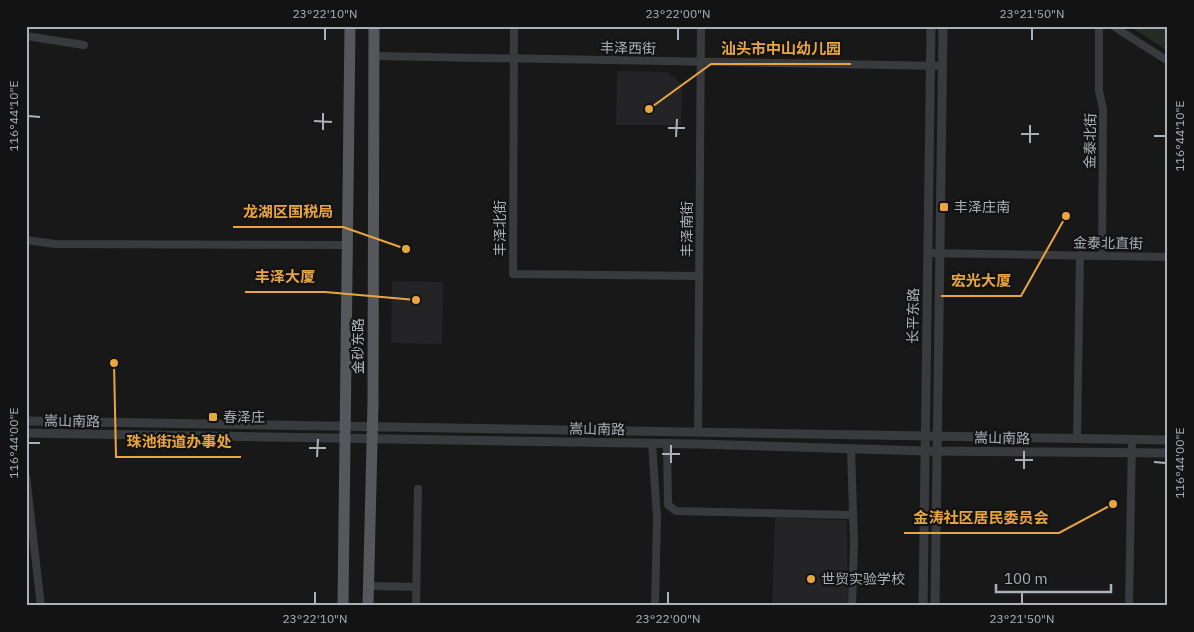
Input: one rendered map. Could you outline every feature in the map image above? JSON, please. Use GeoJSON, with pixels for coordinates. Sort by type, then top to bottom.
{"type":"FeatureCollection","features":[{"type":"Feature","properties":{"kind":"main road","name":"金砂东路"},"geometry":{"type":"LineString","coordinates":[[343,606],[350,26]]}},
{"type":"Feature","properties":{"kind":"main road","name":"金砂东路"},"geometry":{"type":"LineString","coordinates":[[368,606],[372,426],[374,26]]}},
{"type":"Feature","properties":{"kind":"street","name":"丰泽北街"},"geometry":{"type":"LineString","coordinates":[[514,26],[513,274],[699,276]]}},
{"type":"Feature","properties":{"kind":"street","name":"丰泽南街"},"geometry":{"type":"LineString","coordinates":[[698,432],[701,26]]}},
{"type":"Feature","properties":{"kind":"street","name":"长平东路"},"geometry":{"type":"LineString","coordinates":[[923,606],[931,26]]}},
{"type":"Feature","properties":{"kind":"street","name":"长平东路"},"geometry":{"type":"LineString","coordinates":[[935,606],[939,438],[943,26]]}},
{"type":"Feature","properties":{"kind":"street","name":"金泰北街"},"geometry":{"type":"LineString","coordinates":[[1099,26],[1099,91],[1103,109],[1102,256]]}},
{"type":"Feature","properties":{"kind":"street"},"geometry":{"type":"LineString","coordinates":[[1114,26],[1168,61]]}},
{"type":"Feature","properties":{"kind":"street"},"geometry":{"type":"LineString","coordinates":[[26,36],[84,45]]}},
{"type":"Feature","properties":{"kind":"street","name":"丰泽西街"},"geometry":{"type":"LineString","coordinates":[[373,56],[943,66]]}},
{"type":"Feature","properties":{"kind":"street"},"geometry":{"type":"LineString","coordinates":[[26,240],[54,244],[347,245]]}},
{"type":"Feature","properties":{"kind":"street","name":"金泰北直街"},"geometry":{"type":"LineString","coordinates":[[928,253],[1168,257]]}},
{"type":"Feature","properties":{"kind":"street"},"geometry":{"type":"LineString","coordinates":[[1077,439],[1080,255]]}},
{"type":"Feature","properties":{"kind":"street","name":"嵩山南路"},"geometry":{"type":"LineString","coordinates":[[26,421],[344,425],[925,438],[1168,440]]}},
{"type":"Feature","properties":{"kind":"street","name":"嵩山南路"},"geometry":{"type":"LineString","coordinates":[[26,433],[667,443],[925,451],[1168,454]]}},
{"type":"Feature","properties":{"kind":"street"},"geometry":{"type":"LineString","coordinates":[[1129,606],[1132,440]]}},
{"type":"Feature","properties":{"kind":"street"},"geometry":{"type":"LineString","coordinates":[[652,443],[657,517],[655,606]]}},
{"type":"Feature","properties":{"kind":"street"},"geometry":{"type":"LineString","coordinates":[[667,443],[668,505],[676,511],[852,515]]}},
{"type":"Feature","properties":{"kind":"street"},"geometry":{"type":"LineString","coordinates":[[851,449],[854,542],[852,606]]}},
{"type":"Feature","properties":{"kind":"street"},"geometry":{"type":"LineString","coordinates":[[26,476],[41,606]]}},
{"type":"Feature","properties":{"kind":"street"},"geometry":{"type":"LineString","coordinates":[[416,606],[418,489]]}},
{"type":"Feature","properties":{"kind":"street"},"geometry":{"type":"LineString","coordinates":[[368,586],[416,587]]}},
{"type":"Feature","properties":{"kind":"shaded area"},"geometry":{"type":"Polygon","coordinates":[[[1129,26],[1168,26],[1168,51],[1129,26]]]}},
{"type":"Feature","properties":{"kind":"shaded area"},"geometry":{"type":"Polygon","coordinates":[[[617,71],[667,72],[676,79],[681,84],[682,93],[681,125],[616,125],[617,71]]]}},
{"type":"Feature","properties":{"kind":"shaded area"},"geometry":{"type":"Polygon","coordinates":[[[392,281],[443,282],[442,344],[391,343],[392,281]]]}},
{"type":"Feature","properties":{"kind":"shaded area","name":"世贸实验学校"},"geometry":{"type":"Polygon","coordinates":[[[775,518],[847,520],[848,606],[772,606],[775,518]]]}},
{"type":"Feature","properties":{"kind":"place","name":"汕头市中山幼儿园"},"geometry":{"type":"Point","coordinates":[649,109]}},
{"type":"Feature","properties":{"kind":"place","name":"丰泽庄南"},"geometry":{"type":"Point","coordinates":[944,207]}},
{"type":"Feature","properties":{"kind":"place","name":"宏光大厦"},"geometry":{"type":"Point","coordinates":[1066,216]}},
{"type":"Feature","properties":{"kind":"place","name":"龙湖区国税局"},"geometry":{"type":"Point","coordinates":[406,249]}},
{"type":"Feature","properties":{"kind":"place","name":"丰泽大厦"},"geometry":{"type":"Point","coordinates":[416,300]}},
{"type":"Feature","properties":{"kind":"place","name":"珠池街道办事处"},"geometry":{"type":"Point","coordinates":[114,363]}},
{"type":"Feature","properties":{"kind":"place","name":"春泽庄"},"geometry":{"type":"Point","coordinates":[213,417]}},
{"type":"Feature","properties":{"kind":"place","name":"金涛社区居民委员会"},"geometry":{"type":"Point","coordinates":[1113,504]}},
{"type":"Feature","properties":{"kind":"place","name":"世贸实验学校"},"geometry":{"type":"Point","coordinates":[811,579]}}]}
